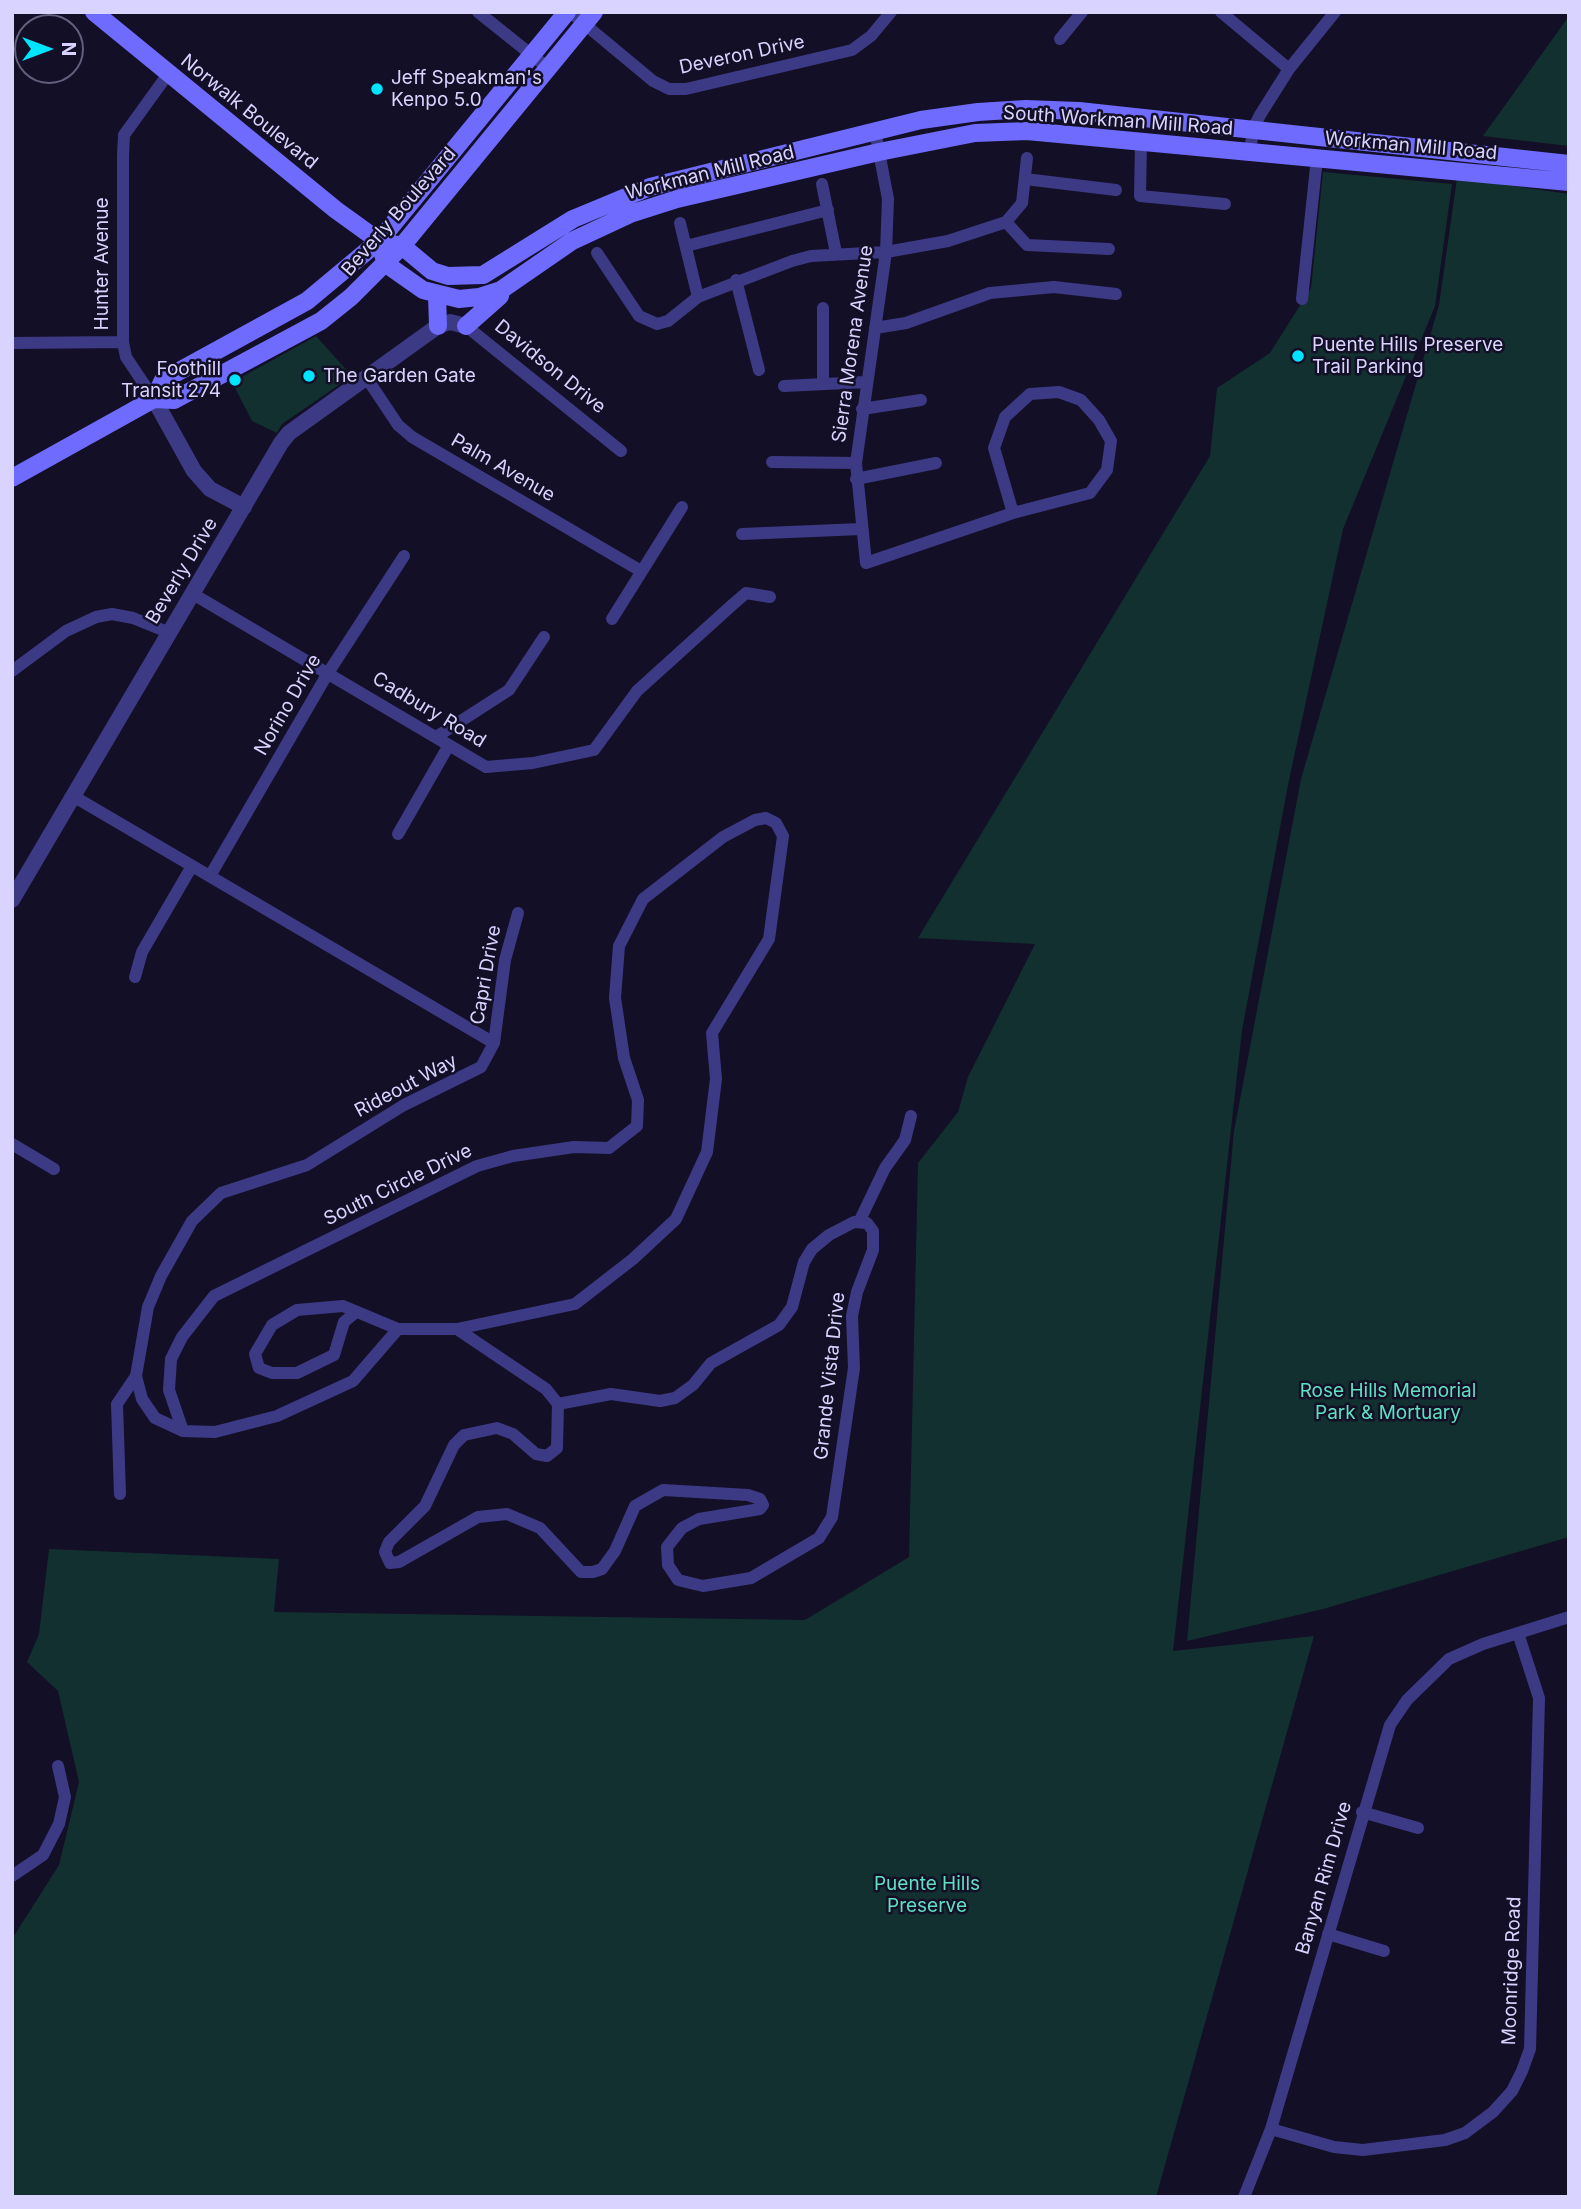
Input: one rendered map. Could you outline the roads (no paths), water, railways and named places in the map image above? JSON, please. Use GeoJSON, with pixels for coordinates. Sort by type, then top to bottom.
{"type":"FeatureCollection","features":[{"type":"Feature","properties":{"kind":"main road","name":"Norwalk Boulevard"},"geometry":{"type":"LineString","coordinates":[[94,12],[379,241]]}},
{"type":"Feature","properties":{"kind":"main road","name":"Beverly Boulevard"},"geometry":{"type":"LineString","coordinates":[[154,399],[163,380],[307,301],[379,241],[568,12]]}},
{"type":"Feature","properties":{"kind":"main road","name":"Beverly Boulevard"},"geometry":{"type":"LineString","coordinates":[[12,478],[154,399],[174,400],[321,321],[386,264],[402,246],[589,19]]}},
{"type":"Feature","properties":{"kind":"main road","name":"South Workman Mill Road"},"geometry":{"type":"LineString","coordinates":[[815,145],[921,120],[1027,109],[1253,129]]}},
{"type":"Feature","properties":{"kind":"main road","name":"Workman Mill Road"},"geometry":{"type":"LineString","coordinates":[[1253,129],[1569,164]]}},
{"type":"Feature","properties":{"kind":"main road","name":"South Workman Mill Road"},"geometry":{"type":"LineString","coordinates":[[820,176],[879,152],[975,133],[1027,131],[1250,152]]}},
{"type":"Feature","properties":{"kind":"main road","name":"Workman Mill Road"},"geometry":{"type":"LineString","coordinates":[[379,241],[402,246],[432,271],[447,276],[468,278],[483,275],[589,210],[649,187],[815,145]]}},
{"type":"Feature","properties":{"kind":"main road","name":"Workman Mill Road"},"geometry":{"type":"LineString","coordinates":[[1250,152],[1569,182]]}},
{"type":"Feature","properties":{"kind":"main road","name":"Workman Mill Road"},"geometry":{"type":"LineString","coordinates":[[386,264],[407,280],[437,295],[459,299],[501,290],[572,241],[630,214],[677,199],[820,176]]}},
{"type":"Feature","properties":{"kind":"main road"},"geometry":{"type":"LineString","coordinates":[[563,225],[572,241]]}},
{"type":"Feature","properties":{"kind":"main road"},"geometry":{"type":"LineString","coordinates":[[379,241],[386,264]]}},
{"type":"Feature","properties":{"kind":"main road"},"geometry":{"type":"LineString","coordinates":[[437,295],[451,325],[500,296],[501,290]]}},
{"type":"Feature","properties":{"kind":"street"},"geometry":{"type":"LineString","coordinates":[[478,12],[548,68]]}},
{"type":"Feature","properties":{"kind":"street","name":"Deveron Drive"},"geometry":{"type":"LineString","coordinates":[[568,12],[589,19],[653,81],[669,89],[686,89],[852,50],[871,36],[891,12]]}},
{"type":"Feature","properties":{"kind":"street"},"geometry":{"type":"LineString","coordinates":[[1060,38],[1082,12]]}},
{"type":"Feature","properties":{"kind":"street"},"geometry":{"type":"LineString","coordinates":[[1221,12],[1289,69]]}},
{"type":"Feature","properties":{"kind":"street"},"geometry":{"type":"LineString","coordinates":[[1250,152],[1253,129],[1289,69],[1335,12]]}},
{"type":"Feature","properties":{"kind":"street","name":"Hunter Avenue"},"geometry":{"type":"LineString","coordinates":[[168,74],[124,135],[125,357],[154,399],[194,471],[210,489],[244,507]]}},
{"type":"Feature","properties":{"kind":"street","name":"Sierra Morena Avenue"},"geometry":{"type":"LineString","coordinates":[[875,131],[888,199],[886,252],[856,464],[866,563],[1013,513]]}},
{"type":"Feature","properties":{"kind":"street"},"geometry":{"type":"LineString","coordinates":[[1141,141],[1140,196],[1225,204]]}},
{"type":"Feature","properties":{"kind":"street"},"geometry":{"type":"LineString","coordinates":[[597,253],[639,316],[649,323],[668,321],[698,297],[736,280],[792,261],[836,253],[886,252],[948,241],[1006,222],[1022,203],[1027,158]]}},
{"type":"Feature","properties":{"kind":"street"},"geometry":{"type":"LineString","coordinates":[[1302,299],[1317,158]]}},
{"type":"Feature","properties":{"kind":"street"},"geometry":{"type":"LineString","coordinates":[[820,176],[836,253]]}},
{"type":"Feature","properties":{"kind":"street"},"geometry":{"type":"LineString","coordinates":[[1026,179],[1116,190]]}},
{"type":"Feature","properties":{"kind":"street"},"geometry":{"type":"LineString","coordinates":[[686,246],[828,210]]}},
{"type":"Feature","properties":{"kind":"street"},"geometry":{"type":"LineString","coordinates":[[1006,222],[1027,244],[1109,249]]}},
{"type":"Feature","properties":{"kind":"street"},"geometry":{"type":"LineString","coordinates":[[680,223],[698,297]]}},
{"type":"Feature","properties":{"kind":"street"},"geometry":{"type":"LineString","coordinates":[[736,280],[759,370]]}},
{"type":"Feature","properties":{"kind":"street"},"geometry":{"type":"LineString","coordinates":[[875,328],[906,323],[990,293],[1054,287],[1116,293]]}},
{"type":"Feature","properties":{"kind":"street"},"geometry":{"type":"LineString","coordinates":[[823,308],[823,384]]}},
{"type":"Feature","properties":{"kind":"street","name":"Beverly Drive"},"geometry":{"type":"LineString","coordinates":[[12,900],[289,433],[366,377],[451,325]]}},
{"type":"Feature","properties":{"kind":"street","name":"Davidson Drive"},"geometry":{"type":"LineString","coordinates":[[451,325],[621,451]]}},
{"type":"Feature","properties":{"kind":"street"},"geometry":{"type":"LineString","coordinates":[[12,343],[123,342]]}},
{"type":"Feature","properties":{"kind":"street","name":"Palm Avenue"},"geometry":{"type":"LineString","coordinates":[[366,377],[398,425],[412,437],[641,571]]}},
{"type":"Feature","properties":{"kind":"street"},"geometry":{"type":"LineString","coordinates":[[784,386],[866,382]]}},
{"type":"Feature","properties":{"kind":"street"},"geometry":{"type":"LineString","coordinates":[[1059,392],[1081,400],[1099,420],[1111,441],[1107,470],[1090,493],[1013,513],[994,447],[1005,417],[1030,394],[1059,392]]}},
{"type":"Feature","properties":{"kind":"street"},"geometry":{"type":"LineString","coordinates":[[862,409],[921,400]]}},
{"type":"Feature","properties":{"kind":"street"},"geometry":{"type":"LineString","coordinates":[[772,462],[856,464]]}},
{"type":"Feature","properties":{"kind":"street"},"geometry":{"type":"LineString","coordinates":[[856,479],[936,464]]}},
{"type":"Feature","properties":{"kind":"street"},"geometry":{"type":"LineString","coordinates":[[612,619],[682,507]]}},
{"type":"Feature","properties":{"kind":"street"},"geometry":{"type":"LineString","coordinates":[[742,534],[861,529]]}},
{"type":"Feature","properties":{"kind":"street","name":"Norino Drive"},"geometry":{"type":"LineString","coordinates":[[210,876],[328,673],[404,556]]}},
{"type":"Feature","properties":{"kind":"street","name":"Cadbury Road"},"geometry":{"type":"LineString","coordinates":[[193,594],[486,767],[533,763],[594,750],[637,691],[738,599],[746,593],[769,597]]}},
{"type":"Feature","properties":{"kind":"street"},"geometry":{"type":"LineString","coordinates":[[12,671],[66,631],[96,617],[112,614],[134,618],[170,633]]}},
{"type":"Feature","properties":{"kind":"street"},"geometry":{"type":"LineString","coordinates":[[436,737],[509,690],[544,637]]}},
{"type":"Feature","properties":{"kind":"street"},"geometry":{"type":"LineString","coordinates":[[398,834],[449,745]]}},
{"type":"Feature","properties":{"kind":"street","name":"Rideout Way"},"geometry":{"type":"LineString","coordinates":[[73,796],[494,1043],[486,1060],[474,1073],[404,1105],[307,1165],[221,1193],[211,1200],[192,1221],[154,1291],[136,1376]]}},
{"type":"Feature","properties":{"kind":"street","name":"South Circle Drive"},"geometry":{"type":"LineString","coordinates":[[183,1431],[169,1390],[171,1359],[181,1337],[214,1296],[477,1166],[513,1156],[574,1147],[610,1148],[637,1126],[638,1100],[624,1058],[615,998],[619,946],[643,899],[723,837],[755,820],[766,818],[776,823],[783,836],[769,939],[712,1033],[716,1079],[707,1152],[676,1219],[633,1259],[575,1304],[457,1329]]}},
{"type":"Feature","properties":{"kind":"street"},"geometry":{"type":"LineString","coordinates":[[135,977],[142,952],[192,866]]}},
{"type":"Feature","properties":{"kind":"street","name":"Capri Drive"},"geometry":{"type":"LineString","coordinates":[[494,1043],[505,960],[518,913]]}},
{"type":"Feature","properties":{"kind":"street"},"geometry":{"type":"LineString","coordinates":[[356,1312],[344,1322],[334,1355],[297,1373],[272,1373],[259,1368],[255,1354],[272,1325],[297,1310],[344,1307],[398,1329],[457,1329],[529,1375],[547,1389],[558,1404],[611,1394],[660,1401],[675,1398],[693,1385],[711,1363],[779,1325],[792,1307],[804,1262],[812,1249],[846,1224],[859,1222],[885,1168],[905,1140],[911,1116]]}},
{"type":"Feature","properties":{"kind":"street"},"geometry":{"type":"LineString","coordinates":[[12,1144],[54,1169]]}},
{"type":"Feature","properties":{"kind":"street","name":"Grande Vista Drive"},"geometry":{"type":"LineString","coordinates":[[558,1404],[557,1448],[547,1455],[536,1454],[513,1434],[497,1428],[464,1435],[454,1445],[425,1506],[389,1542],[385,1552],[390,1563],[399,1562],[478,1517],[507,1514],[540,1528],[581,1572],[593,1572],[603,1569],[615,1551],[635,1506],[663,1490],[748,1495],[760,1499],[762,1505],[760,1509],[750,1512],[699,1519],[682,1528],[667,1547],[668,1566],[677,1580],[703,1586],[751,1578],[807,1545],[826,1531],[832,1517],[838,1481],[853,1368],[852,1316],[857,1292],[873,1250],[873,1231],[867,1223],[859,1222]]}},
{"type":"Feature","properties":{"kind":"street"},"geometry":{"type":"LineString","coordinates":[[136,1376],[142,1399],[155,1418],[183,1431],[215,1432],[277,1416],[353,1381],[398,1329]]}},
{"type":"Feature","properties":{"kind":"street"},"geometry":{"type":"LineString","coordinates":[[120,1494],[117,1405],[136,1376]]}},
{"type":"Feature","properties":{"kind":"street","name":"Banyan Rim Drive"},"geometry":{"type":"LineString","coordinates":[[1244,2197],[1271,2129],[1362,1812],[1390,1725],[1407,1700],[1449,1658],[1569,1618]]}},
{"type":"Feature","properties":{"kind":"street","name":"Moonridge Road"},"geometry":{"type":"LineString","coordinates":[[1271,2129],[1334,2147],[1363,2150],[1445,2140],[1465,2133],[1493,2112],[1512,2091],[1522,2071],[1531,2049],[1539,1698],[1518,1633]]}},
{"type":"Feature","properties":{"kind":"street"},"geometry":{"type":"LineString","coordinates":[[12,1876],[43,1855],[59,1824],[65,1797],[58,1766]]}},
{"type":"Feature","properties":{"kind":"street"},"geometry":{"type":"LineString","coordinates":[[1362,1812],[1418,1828]]}},
{"type":"Feature","properties":{"kind":"street"},"geometry":{"type":"LineString","coordinates":[[1328,1934],[1384,1951]]}},
{"type":"Feature","properties":{"kind":"place","name":"Jeff Speakman's Kenpo 5.0"},"geometry":{"type":"Point","coordinates":[377,89]}},
{"type":"Feature","properties":{"kind":"place","name":"Puente Hills Preserve Trail Parking"},"geometry":{"type":"Point","coordinates":[1298,356]}},
{"type":"Feature","properties":{"kind":"place","name":"The Garden Gate"},"geometry":{"type":"Point","coordinates":[309,376]}},
{"type":"Feature","properties":{"kind":"place","name":"Foothill Transit 274"},"geometry":{"type":"Point","coordinates":[235,380]}},
{"type":"Feature","properties":{"kind":"park label","name":"Rose Hills Memorial Park & Mortuary"},"geometry":{"type":"Point","coordinates":[1388,1402]}},
{"type":"Feature","properties":{"kind":"park label","name":"Puente Hills Preserve"},"geometry":{"type":"Point","coordinates":[927,1895]}}]}
